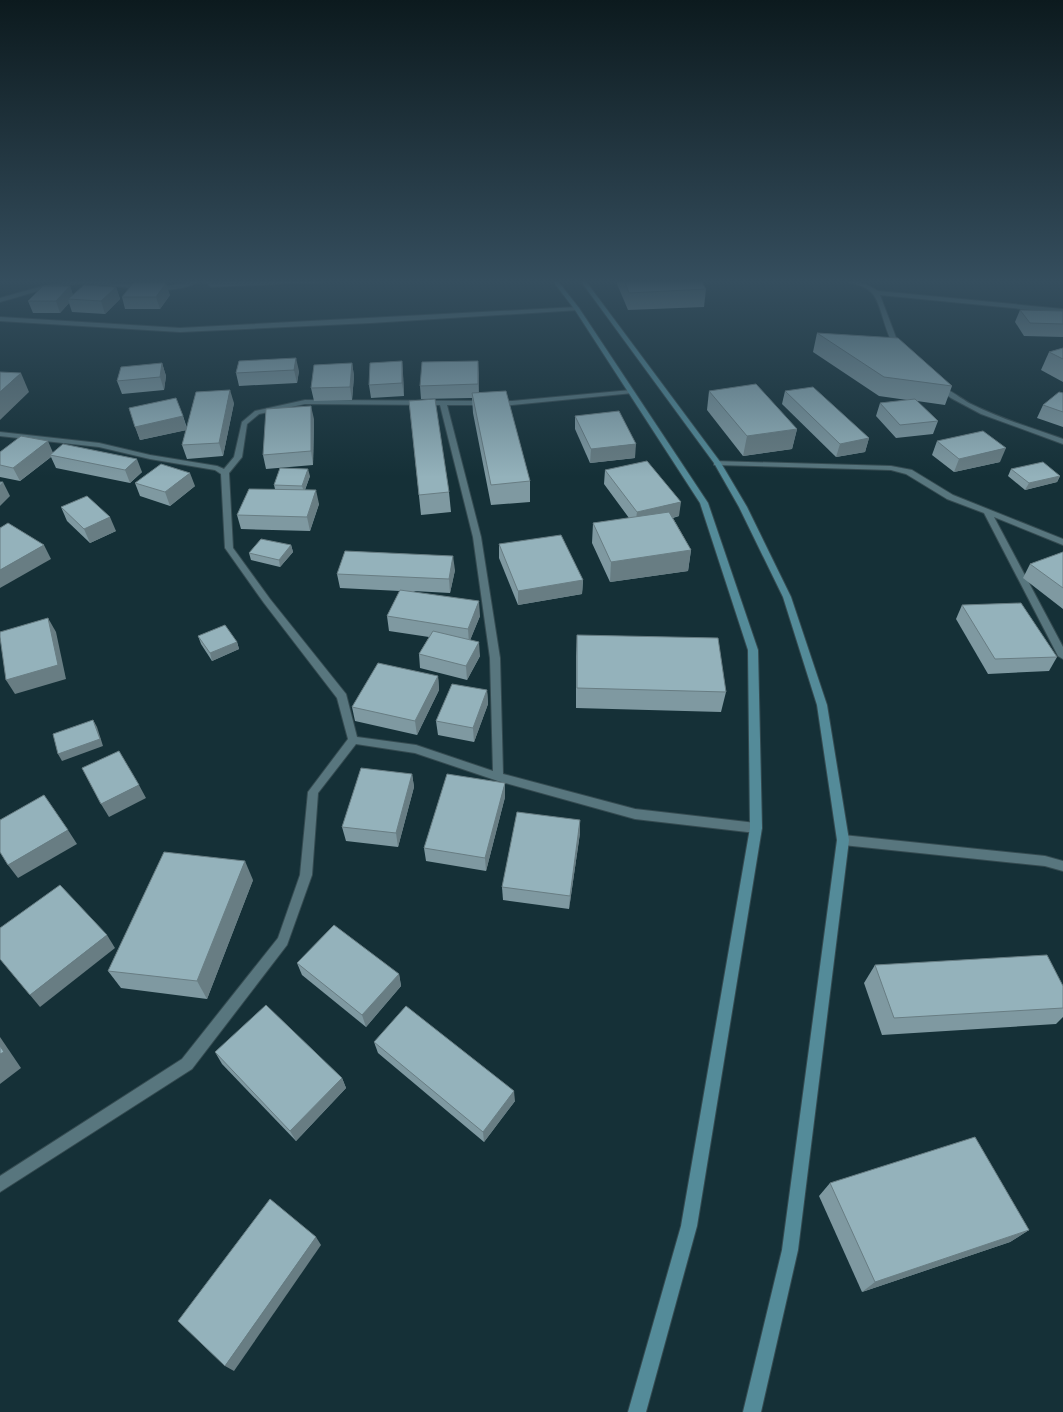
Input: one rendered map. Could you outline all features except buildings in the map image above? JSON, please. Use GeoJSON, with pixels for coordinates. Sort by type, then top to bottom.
{"type":"FeatureCollection","features":[{"type":"Feature","properties":{"kind":"street"},"geometry":{"type":"LineString","coordinates":[[601,346],[704,503],[753,650],[756,828],[689,1226],[637,1412]]}},
{"type":"Feature","properties":{"kind":"street"},"geometry":{"type":"LineString","coordinates":[[631,346],[717,463],[744,507],[787,597],[822,705],[843,840],[790,1250],[752,1412]]}},
{"type":"Feature","properties":{"kind":"street"},"geometry":{"type":"LineString","coordinates":[[899,346],[908,356]]}},
{"type":"Feature","properties":{"kind":"street"},"geometry":{"type":"LineString","coordinates":[[933,382],[950,396],[975,410],[1063,442]]}},
{"type":"Feature","properties":{"kind":"street"},"geometry":{"type":"LineString","coordinates":[[353,740],[342,697],[267,601],[229,548],[225,473],[238,457],[244,423],[257,412],[305,402],[512,403],[631,392]]}},
{"type":"Feature","properties":{"kind":"street"},"geometry":{"type":"LineString","coordinates":[[443,403],[477,537],[493,643],[495,658],[498,777]]}},
{"type":"Feature","properties":{"kind":"street"},"geometry":{"type":"LineString","coordinates":[[0,434],[99,444],[150,458],[217,468],[225,473]]}},
{"type":"Feature","properties":{"kind":"street"},"geometry":{"type":"LineString","coordinates":[[717,463],[891,468],[909,472],[950,498],[1063,542]]}},
{"type":"Feature","properties":{"kind":"street"},"geometry":{"type":"LineString","coordinates":[[987,512],[1063,656]]}},
{"type":"Feature","properties":{"kind":"street"},"geometry":{"type":"LineString","coordinates":[[353,740],[416,749],[498,777],[635,814],[756,828]]}},
{"type":"Feature","properties":{"kind":"street"},"geometry":{"type":"LineString","coordinates":[[0,1185],[187,1064],[283,941],[306,875],[313,792],[353,740]]}},
{"type":"Feature","properties":{"kind":"street"},"geometry":{"type":"LineString","coordinates":[[843,840],[1045,861],[1063,866]]}}]}
